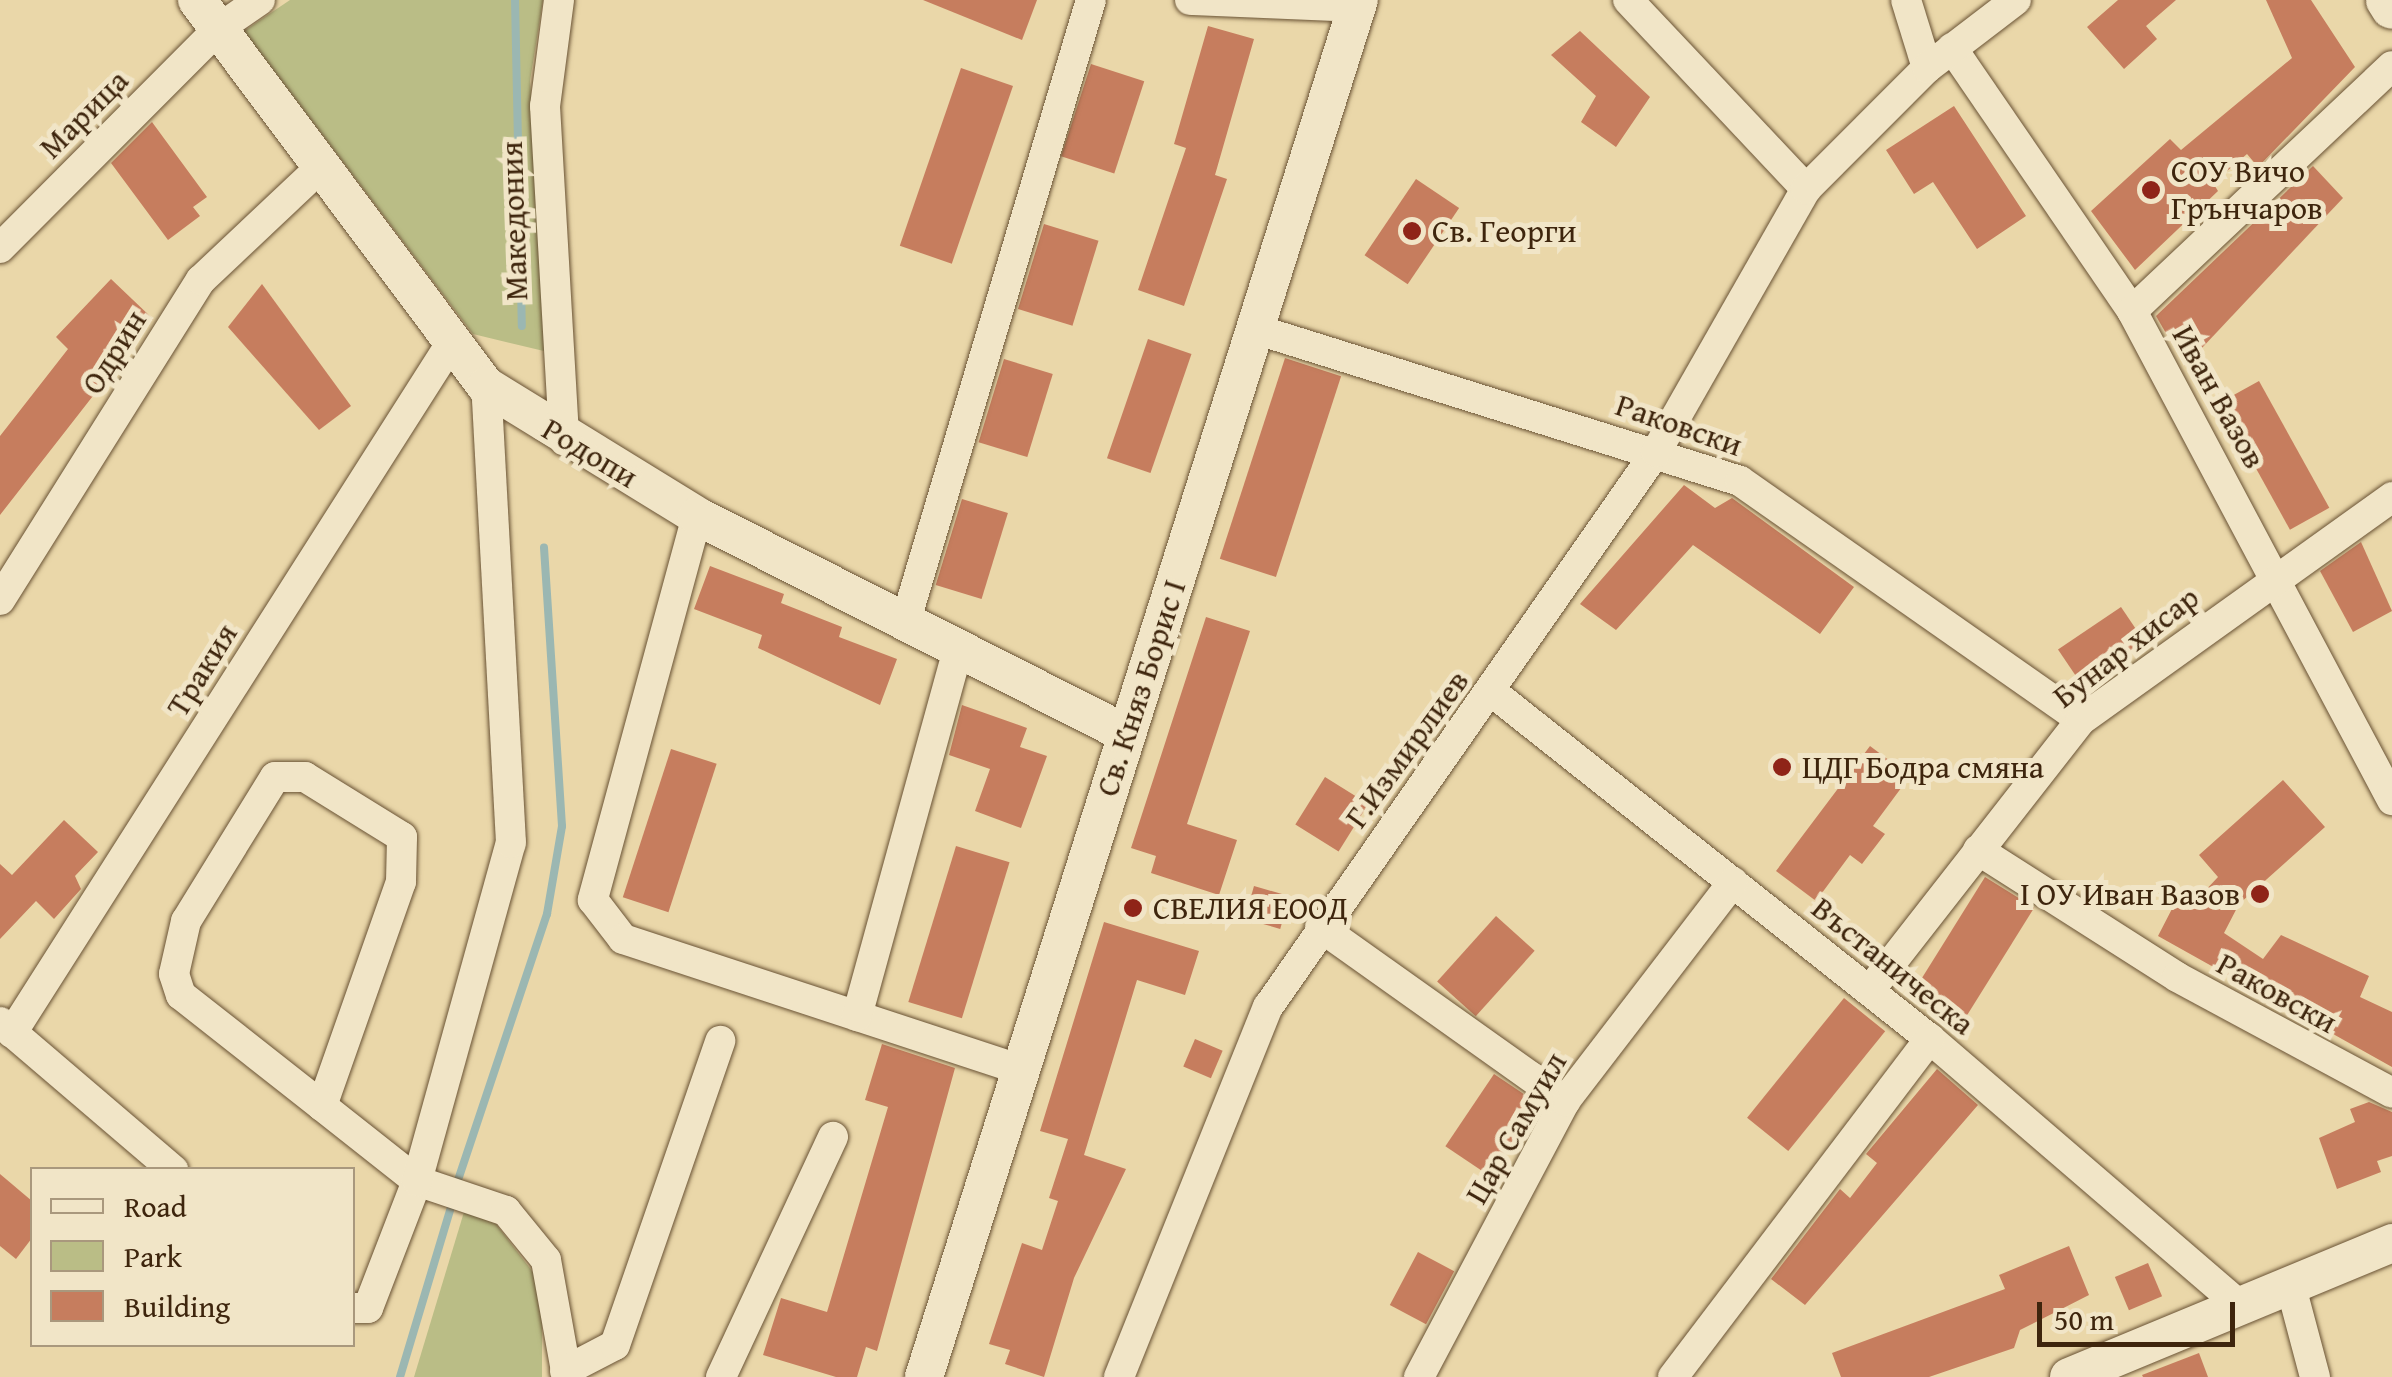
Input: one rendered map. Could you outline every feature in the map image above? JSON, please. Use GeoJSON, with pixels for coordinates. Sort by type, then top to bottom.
{"type":"FeatureCollection","features":[{"type":"Feature","properties":{"kind":"main road"},"geometry":{"type":"LineString","coordinates":[[2387,0],[2392,8]]}},
{"type":"Feature","properties":{"kind":"street","name":"Марица"},"geometry":{"type":"LineString","coordinates":[[0,248],[208,14],[260,0]]}},
{"type":"Feature","properties":{"kind":"street","name":"Македония"},"geometry":{"type":"LineString","coordinates":[[558,0],[545,106],[564,440]]}},
{"type":"Feature","properties":{"kind":"street"},"geometry":{"type":"LineString","coordinates":[[905,623],[1091,0]]}},
{"type":"Feature","properties":{"kind":"street"},"geometry":{"type":"LineString","coordinates":[[1190,0],[1358,4]]}},
{"type":"Feature","properties":{"kind":"street"},"geometry":{"type":"LineString","coordinates":[[1628,0],[1806,189]]}},
{"type":"Feature","properties":{"kind":"street"},"geometry":{"type":"LineString","coordinates":[[1906,0],[1927,68]]}},
{"type":"Feature","properties":{"kind":"street","name":"Г.Измирлиев"},"geometry":{"type":"LineString","coordinates":[[1119,1377],[1268,1007],[1320,927],[1492,692],[1656,452],[1806,189],[1927,68],[2016,0]]}},
{"type":"Feature","properties":{"kind":"street","name":"Св. Княз Борис I"},"geometry":{"type":"LineString","coordinates":[[924,1377],[1358,4]]}},
{"type":"Feature","properties":{"kind":"street","name":"Родопи"},"geometry":{"type":"LineString","coordinates":[[208,14],[450,345],[486,386],[564,440],[698,516],[1126,734]]}},
{"type":"Feature","properties":{"kind":"street","name":"Иван Вазов"},"geometry":{"type":"LineString","coordinates":[[1952,48],[2132,311],[2278,577],[2392,800]]}},
{"type":"Feature","properties":{"kind":"street"},"geometry":{"type":"LineString","coordinates":[[2132,311],[2392,66]]}},
{"type":"Feature","properties":{"kind":"street","name":"Одрин"},"geometry":{"type":"LineString","coordinates":[[0,600],[201,280],[320,168]]}},
{"type":"Feature","properties":{"kind":"street","name":"Раковски"},"geometry":{"type":"LineString","coordinates":[[1255,329],[1740,481],[2081,720]]}},
{"type":"Feature","properties":{"kind":"street","name":"Тракия"},"geometry":{"type":"LineString","coordinates":[[6,1028],[450,345]]}},
{"type":"Feature","properties":{"kind":"street"},"geometry":{"type":"LineString","coordinates":[[355,1308],[368,1308],[417,1181],[510,843],[486,386]]}},
{"type":"Feature","properties":{"kind":"street","name":"Бунар хисар"},"geometry":{"type":"LineString","coordinates":[[1870,990],[2081,720],[2392,497]]}},
{"type":"Feature","properties":{"kind":"street"},"geometry":{"type":"LineString","coordinates":[[698,516],[594,900],[623,939],[1021,1070]]}},
{"type":"Feature","properties":{"kind":"street"},"geometry":{"type":"LineString","coordinates":[[857,1016],[958,650]]}},
{"type":"Feature","properties":{"kind":"street","name":"Въстаническа"},"geometry":{"type":"LineString","coordinates":[[1492,692],[1930,1038],[2240,1306]]}},
{"type":"Feature","properties":{"kind":"street"},"geometry":{"type":"LineString","coordinates":[[322,1106],[401,882],[402,837],[304,777],[275,777],[186,921],[174,974],[181,995],[417,1181],[506,1210],[546,1260],[566,1374],[615,1345],[720,1041]]}},
{"type":"Feature","properties":{"kind":"street","name":"Раковски"},"geometry":{"type":"LineString","coordinates":[[1978,850],[2177,977],[2392,1094]]}},
{"type":"Feature","properties":{"kind":"street","name":"Цар Самуил"},"geometry":{"type":"LineString","coordinates":[[1420,1377],[1565,1101],[1733,882]]}},
{"type":"Feature","properties":{"kind":"street"},"geometry":{"type":"LineString","coordinates":[[1320,927],[1565,1101]]}},
{"type":"Feature","properties":{"kind":"street"},"geometry":{"type":"LineString","coordinates":[[6,1028],[169,1167]]}},
{"type":"Feature","properties":{"kind":"street"},"geometry":{"type":"LineString","coordinates":[[1673,1377],[1930,1038]]}},
{"type":"Feature","properties":{"kind":"street"},"geometry":{"type":"LineString","coordinates":[[721,1377],[834,1137]]}},
{"type":"Feature","properties":{"kind":"street"},"geometry":{"type":"LineString","coordinates":[[2069,1377],[2392,1243]]}},
{"type":"Feature","properties":{"kind":"street"},"geometry":{"type":"LineString","coordinates":[[2290,1283],[2315,1377]]}},
{"type":"Feature","properties":{"kind":"green space"},"geometry":{"type":"Polygon","coordinates":[[[290,0],[543,0],[530,81],[548,352],[473,334],[244,31],[290,0]]]}},
{"type":"Feature","properties":{"kind":"green space"},"geometry":{"type":"Polygon","coordinates":[[[464,1212],[496,1224],[542,1284],[542,1377],[414,1377],[464,1212]]]}},
{"type":"Feature","properties":{"kind":"building"},"geometry":{"type":"Polygon","coordinates":[[[923,0],[1037,0],[1022,40],[923,0]]]}},
{"type":"Feature","properties":{"kind":"building"},"geometry":{"type":"Polygon","coordinates":[[[2118,0],[2176,0],[2146,26],[2157,39],[2124,69],[2087,27],[2118,0]]]}},
{"type":"Feature","properties":{"kind":"building"},"geometry":{"type":"Polygon","coordinates":[[[2266,0],[2311,0],[2355,67],[2258,167],[2247,154],[2213,183],[2218,191],[2135,270],[2091,211],[2170,139],[2181,150],[2292,58],[2266,0]]]}},
{"type":"Feature","properties":{"kind":"building"},"geometry":{"type":"Polygon","coordinates":[[[1208,26],[1254,39],[1215,175],[1227,179],[1184,306],[1138,290],[1186,148],[1174,144],[1208,26]]]}},
{"type":"Feature","properties":{"kind":"building"},"geometry":{"type":"Polygon","coordinates":[[[1580,31],[1650,97],[1616,147],[1581,122],[1596,96],[1551,55],[1580,31]]]}},
{"type":"Feature","properties":{"kind":"building"},"geometry":{"type":"Polygon","coordinates":[[[1091,64],[1144,81],[1114,174],[1061,156],[1091,64]]]}},
{"type":"Feature","properties":{"kind":"building"},"geometry":{"type":"Polygon","coordinates":[[[961,68],[1013,86],[952,264],[900,246],[961,68]]]}},
{"type":"Feature","properties":{"kind":"building"},"geometry":{"type":"Polygon","coordinates":[[[1954,106],[2026,216],[1977,249],[1933,182],[1914,194],[1886,150],[1954,106]]]}},
{"type":"Feature","properties":{"kind":"building"},"geometry":{"type":"Polygon","coordinates":[[[152,122],[207,197],[193,207],[200,216],[168,240],[111,163],[152,122]]]}},
{"type":"Feature","properties":{"kind":"building"},"geometry":{"type":"Polygon","coordinates":[[[2313,166],[2343,198],[2185,366],[2156,316],[2313,166]]]}},
{"type":"Feature","properties":{"kind":"building","name":"Св. Георги"},"geometry":{"type":"Polygon","coordinates":[[[1416,179],[1459,208],[1408,284],[1365,255],[1416,179]]]}},
{"type":"Feature","properties":{"kind":"building"},"geometry":{"type":"Polygon","coordinates":[[[1044,224],[1099,241],[1072,326],[1018,309],[1044,224]]]}},
{"type":"Feature","properties":{"kind":"building"},"geometry":{"type":"Polygon","coordinates":[[[111,279],[153,319],[0,515],[0,436],[68,349],[56,337],[111,279]]]}},
{"type":"Feature","properties":{"kind":"building"},"geometry":{"type":"Polygon","coordinates":[[[262,284],[351,406],[319,430],[228,327],[262,284]]]}},
{"type":"Feature","properties":{"kind":"building"},"geometry":{"type":"Polygon","coordinates":[[[1148,339],[1191,354],[1150,473],[1107,458],[1148,339]]]}},
{"type":"Feature","properties":{"kind":"building"},"geometry":{"type":"Polygon","coordinates":[[[1285,358],[1341,376],[1276,577],[1220,559],[1285,358]]]}},
{"type":"Feature","properties":{"kind":"building"},"geometry":{"type":"Polygon","coordinates":[[[1004,359],[1053,374],[1027,457],[979,442],[1004,359]]]}},
{"type":"Feature","properties":{"kind":"building"},"geometry":{"type":"Polygon","coordinates":[[[2259,381],[2329,508],[2290,530],[2220,403],[2259,381]]]}},
{"type":"Feature","properties":{"kind":"building"},"geometry":{"type":"Polygon","coordinates":[[[1684,485],[1715,508],[1732,498],[1854,587],[1820,634],[1693,545],[1616,630],[1580,604],[1684,485]]]}},
{"type":"Feature","properties":{"kind":"building"},"geometry":{"type":"Polygon","coordinates":[[[962,499],[1008,513],[982,599],[936,585],[962,499]]]}},
{"type":"Feature","properties":{"kind":"building"},"geometry":{"type":"Polygon","coordinates":[[[2361,542],[2392,611],[2353,632],[2320,571],[2361,542]]]}},
{"type":"Feature","properties":{"kind":"building"},"geometry":{"type":"Polygon","coordinates":[[[710,566],[784,594],[781,603],[842,627],[839,637],[897,659],[880,705],[758,648],[762,635],[694,609],[710,566]]]}},
{"type":"Feature","properties":{"kind":"building"},"geometry":{"type":"Polygon","coordinates":[[[2121,607],[2144,642],[2081,684],[2058,649],[2121,607]]]}},
{"type":"Feature","properties":{"kind":"building"},"geometry":{"type":"Polygon","coordinates":[[[1206,617],[1250,631],[1187,824],[1237,840],[1219,895],[1151,873],[1156,856],[1131,848],[1206,617]]]}},
{"type":"Feature","properties":{"kind":"building"},"geometry":{"type":"Polygon","coordinates":[[[962,705],[1027,728],[1020,747],[1047,756],[1021,828],[975,811],[990,769],[949,755],[962,705]]]}},
{"type":"Feature","properties":{"kind":"building"},"geometry":{"type":"Polygon","coordinates":[[[1870,746],[1910,776],[1873,826],[1885,834],[1862,864],[1850,855],[1816,901],[1776,871],[1870,746]]]}},
{"type":"Feature","properties":{"kind":"building"},"geometry":{"type":"Polygon","coordinates":[[[671,749],[717,764],[668,912],[623,897],[671,749]]]}},
{"type":"Feature","properties":{"kind":"building"},"geometry":{"type":"Polygon","coordinates":[[[1325,777],[1368,804],[1339,852],[1295,824],[1325,777]]]}},
{"type":"Feature","properties":{"kind":"building"},"geometry":{"type":"Polygon","coordinates":[[[2283,780],[2325,827],[2239,904],[2224,933],[2263,959],[2281,935],[2369,976],[2360,997],[2392,1012],[2392,1067],[2158,936],[2175,903],[2187,910],[2218,877],[2199,855],[2283,780]]]}},
{"type":"Feature","properties":{"kind":"building"},"geometry":{"type":"Polygon","coordinates":[[[64,820],[98,852],[75,876],[81,889],[54,919],[36,901],[0,939],[0,864],[12,875],[64,820]]]}},
{"type":"Feature","properties":{"kind":"building"},"geometry":{"type":"Polygon","coordinates":[[[956,846],[1010,862],[962,1018],[908,1002],[956,846]]]}},
{"type":"Feature","properties":{"kind":"building"},"geometry":{"type":"Polygon","coordinates":[[[1985,877],[2034,908],[1966,1017],[1917,986],[1985,877]]]}},
{"type":"Feature","properties":{"kind":"building"},"geometry":{"type":"Polygon","coordinates":[[[1254,886],[1290,896],[1280,929],[1245,919],[1254,886]]]}},
{"type":"Feature","properties":{"kind":"building"},"geometry":{"type":"Polygon","coordinates":[[[1496,916],[1535,951],[1476,1016],[1437,981],[1496,916]]]}},
{"type":"Feature","properties":{"kind":"building"},"geometry":{"type":"Polygon","coordinates":[[[1104,922],[1199,951],[1185,995],[1137,980],[1084,1155],[1126,1169],[1074,1278],[1044,1377],[1005,1364],[1010,1350],[989,1344],[1022,1243],[1042,1250],[1058,1201],[1049,1198],[1068,1139],[1040,1131],[1104,922]]]}},
{"type":"Feature","properties":{"kind":"building"},"geometry":{"type":"Polygon","coordinates":[[[1844,998],[1885,1031],[1788,1151],[1747,1118],[1844,998]]]}},
{"type":"Feature","properties":{"kind":"building"},"geometry":{"type":"Polygon","coordinates":[[[1195,1039],[1223,1051],[1211,1078],[1183,1067],[1195,1039]]]}},
{"type":"Feature","properties":{"kind":"building"},"geometry":{"type":"Polygon","coordinates":[[[882,1044],[955,1068],[877,1351],[866,1347],[857,1377],[836,1377],[763,1355],[781,1298],[827,1312],[888,1107],[865,1100],[882,1044]]]}},
{"type":"Feature","properties":{"kind":"building"},"geometry":{"type":"Polygon","coordinates":[[[1937,1069],[1978,1105],[1805,1305],[1771,1279],[1840,1189],[1850,1198],[1877,1163],[1866,1154],[1937,1069]]]}},
{"type":"Feature","properties":{"kind":"building"},"geometry":{"type":"Polygon","coordinates":[[[1494,1074],[1538,1104],[1489,1176],[1445,1146],[1494,1074]]]}},
{"type":"Feature","properties":{"kind":"building"},"geometry":{"type":"Polygon","coordinates":[[[2369,1102],[2392,1112],[2392,1156],[2377,1161],[2381,1172],[2337,1189],[2319,1138],[2355,1122],[2350,1109],[2369,1102]]]}},
{"type":"Feature","properties":{"kind":"building"},"geometry":{"type":"Polygon","coordinates":[[[0,1174],[30,1199],[30,1241],[16,1259],[0,1246],[0,1174]]]}},
{"type":"Feature","properties":{"kind":"building"},"geometry":{"type":"Polygon","coordinates":[[[2069,1246],[2089,1295],[2020,1330],[2014,1348],[1929,1377],[1841,1377],[1832,1353],[2005,1289],[1999,1275],[2069,1246]]]}},
{"type":"Feature","properties":{"kind":"building"},"geometry":{"type":"Polygon","coordinates":[[[1418,1252],[1454,1271],[1426,1324],[1390,1305],[1418,1252]]]}},
{"type":"Feature","properties":{"kind":"building"},"geometry":{"type":"Polygon","coordinates":[[[2148,1263],[2162,1296],[2129,1310],[2115,1277],[2148,1263]]]}},
{"type":"Feature","properties":{"kind":"building"},"geometry":{"type":"Polygon","coordinates":[[[2199,1353],[2208,1377],[2142,1375],[2199,1353]]]}},
{"type":"Feature","properties":{"kind":"waterway"},"geometry":{"type":"LineString","coordinates":[[515,0],[522,326]]}},
{"type":"Feature","properties":{"kind":"waterway"},"geometry":{"type":"LineString","coordinates":[[456,1186],[547,914],[562,826],[544,548]]}},
{"type":"Feature","properties":{"kind":"waterway"},"geometry":{"type":"LineString","coordinates":[[400,1377],[453,1200]]}},
{"type":"Feature","properties":{"kind":"place","name":"СОУ Вичо Грънчаров"},"geometry":{"type":"Point","coordinates":[2151,190]}},
{"type":"Feature","properties":{"kind":"place","name":"Св. Георги"},"geometry":{"type":"Point","coordinates":[1412,231]}},
{"type":"Feature","properties":{"kind":"place","name":"ЦДГ Бодра смяна"},"geometry":{"type":"Point","coordinates":[1782,767]}},
{"type":"Feature","properties":{"kind":"place","name":"I ОУ Иван Вазов"},"geometry":{"type":"Point","coordinates":[2260,894]}},
{"type":"Feature","properties":{"kind":"place","name":"СВЕЛИЯ ЕООД"},"geometry":{"type":"Point","coordinates":[1133,908]}}]}
